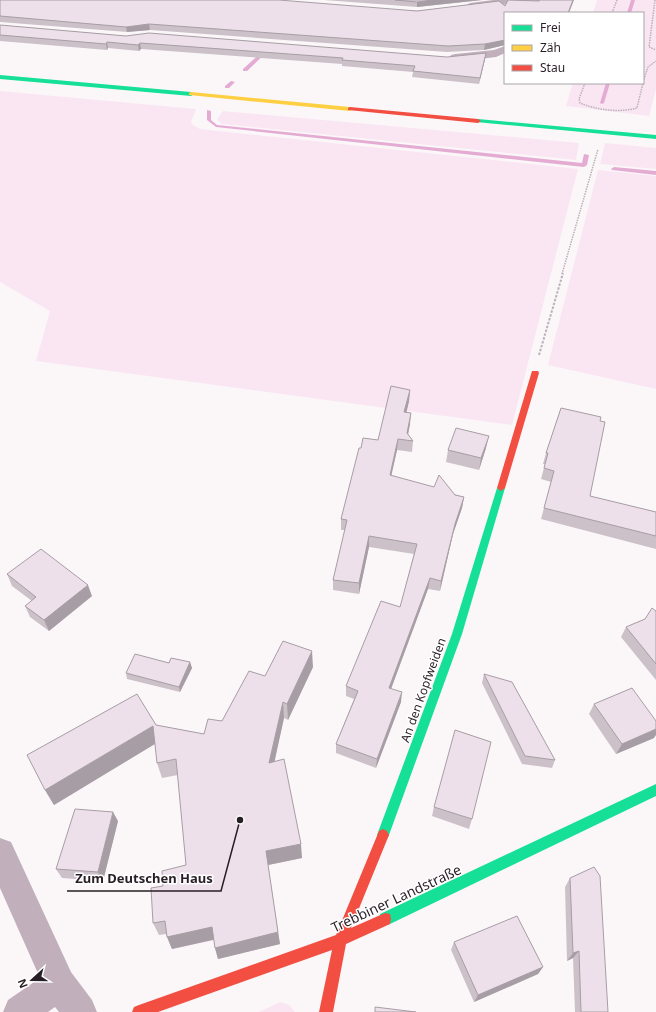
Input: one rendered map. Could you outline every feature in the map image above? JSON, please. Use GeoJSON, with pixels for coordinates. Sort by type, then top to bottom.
{"type":"FeatureCollection","features":[{"type":"Feature","properties":{"kind":"main road"},"geometry":{"type":"LineString","coordinates":[[0,77],[656,137]]}},
{"type":"Feature","properties":{"kind":"main road","name":"An den Kopfweiden"},"geometry":{"type":"LineString","coordinates":[[326,1012],[340,940],[375,857],[456,634],[535,373]]}},
{"type":"Feature","properties":{"kind":"main road","name":"Trebbiner Landstraße"},"geometry":{"type":"LineString","coordinates":[[139,1012],[340,940],[656,790]]}},
{"type":"Feature","properties":{"kind":"street"},"geometry":{"type":"LineString","coordinates":[[458,8],[511,1],[539,1],[534,12]]}},
{"type":"Feature","properties":{"kind":"street"},"geometry":{"type":"LineString","coordinates":[[447,58],[496,53],[504,49]]}},
{"type":"Feature","properties":{"kind":"street"},"geometry":{"type":"LineString","coordinates":[[0,853],[58,984],[80,1012]]}},
{"type":"Feature","properties":{"kind":"street"},"geometry":{"type":"LineString","coordinates":[[20,1012],[58,984]]}},
{"type":"Feature","properties":{"kind":"path"},"geometry":{"type":"LineString","coordinates":[[612,12],[617,0]]}},
{"type":"Feature","properties":{"kind":"path"},"geometry":{"type":"LineString","coordinates":[[655,0],[649,47],[656,50]]}},
{"type":"Feature","properties":{"kind":"path"},"geometry":{"type":"LineString","coordinates":[[644,79],[649,64],[656,61]]}},
{"type":"Feature","properties":{"kind":"path"},"geometry":{"type":"LineString","coordinates":[[585,84],[579,99],[580,103],[586,107],[630,111],[637,108],[643,84]]}},
{"type":"Feature","properties":{"kind":"path"},"geometry":{"type":"LineString","coordinates":[[535,373],[596,152],[599,147]]}},
{"type":"Feature","properties":{"kind":"shaded area"},"geometry":{"type":"Polygon","coordinates":[[[597,0],[656,0],[656,89],[649,116],[566,106],[573,84],[644,84],[644,12],[593,12],[597,0]]]}},
{"type":"Feature","properties":{"kind":"shaded area"},"geometry":{"type":"Polygon","coordinates":[[[0,91],[196,109],[191,122],[200,129],[578,169],[512,425],[36,361],[50,311],[0,282],[0,91]]]}},
{"type":"Feature","properties":{"kind":"shaded area"},"geometry":{"type":"Polygon","coordinates":[[[223,111],[579,143],[576,160],[222,124],[217,119],[223,111]]]}},
{"type":"Feature","properties":{"kind":"shaded area"},"geometry":{"type":"Polygon","coordinates":[[[605,143],[656,148],[656,169],[600,164],[605,143]]]}},
{"type":"Feature","properties":{"kind":"shaded area"},"geometry":{"type":"Polygon","coordinates":[[[598,170],[656,176],[656,389],[548,365],[598,170]]]}},
{"type":"Feature","properties":{"kind":"shaded area"},"geometry":{"type":"Polygon","coordinates":[[[280,1002],[289,1005],[295,1012],[259,1012],[280,1002]]]}},
{"type":"Feature","properties":{"kind":"building"},"geometry":{"type":"Polygon","coordinates":[[[0,0],[279,0],[417,11],[499,1],[505,6],[508,0],[573,0],[568,12],[504,12],[504,40],[485,44],[448,46],[149,24],[126,27],[0,16],[0,0]]]}},
{"type":"Feature","properties":{"kind":"building"},"geometry":{"type":"Polygon","coordinates":[[[395,0],[433,0],[417,2],[395,0]]]}},
{"type":"Feature","properties":{"kind":"building"},"geometry":{"type":"Polygon","coordinates":[[[0,25],[126,36],[149,33],[447,57],[486,53],[480,78],[413,71],[415,66],[342,60],[343,58],[140,43],[138,45],[107,42],[106,44],[0,35],[0,25]]]}},
{"type":"Feature","properties":{"kind":"building"},"geometry":{"type":"Polygon","coordinates":[[[391,386],[410,390],[404,412],[411,413],[407,433],[413,441],[398,439],[390,475],[434,487],[439,475],[455,495],[464,497],[455,524],[441,581],[430,578],[389,688],[402,692],[377,759],[336,744],[358,691],[346,686],[381,601],[400,607],[417,544],[369,536],[359,583],[333,580],[347,520],[341,519],[359,448],[361,448],[363,438],[378,440],[391,386]]]}},
{"type":"Feature","properties":{"kind":"building"},"geometry":{"type":"Polygon","coordinates":[[[561,408],[601,417],[600,421],[605,422],[590,496],[656,512],[656,536],[544,508],[554,471],[544,468],[548,453],[546,453],[561,408]]]}},
{"type":"Feature","properties":{"kind":"building"},"geometry":{"type":"Polygon","coordinates":[[[456,428],[489,436],[481,458],[448,450],[456,428]]]}},
{"type":"Feature","properties":{"kind":"building"},"geometry":{"type":"Polygon","coordinates":[[[41,549],[88,585],[44,620],[25,606],[36,597],[7,574],[41,549]]]}},
{"type":"Feature","properties":{"kind":"building"},"geometry":{"type":"Polygon","coordinates":[[[652,608],[656,611],[656,664],[626,627],[645,619],[652,608]]]}},
{"type":"Feature","properties":{"kind":"building"},"geometry":{"type":"Polygon","coordinates":[[[283,641],[312,651],[287,704],[283,702],[269,763],[284,759],[301,844],[266,851],[278,932],[215,948],[212,927],[167,937],[165,921],[153,923],[151,888],[163,886],[162,871],[186,865],[176,759],[157,763],[153,726],[45,790],[27,755],[137,694],[156,725],[204,734],[208,719],[222,721],[249,671],[265,676],[283,641]]]}},
{"type":"Feature","properties":{"kind":"building"},"geometry":{"type":"Polygon","coordinates":[[[135,654],[169,663],[171,658],[190,662],[179,687],[126,673],[135,654]]]}},
{"type":"Feature","properties":{"kind":"building"},"geometry":{"type":"Polygon","coordinates":[[[484,674],[512,682],[555,760],[525,756],[484,674]]]}},
{"type":"Feature","properties":{"kind":"building"},"geometry":{"type":"Polygon","coordinates":[[[632,688],[656,721],[656,729],[622,744],[594,704],[632,688]]]}},
{"type":"Feature","properties":{"kind":"building"},"geometry":{"type":"Polygon","coordinates":[[[455,730],[491,742],[472,819],[434,807],[455,730]]]}},
{"type":"Feature","properties":{"kind":"building"},"geometry":{"type":"Polygon","coordinates":[[[75,809],[113,812],[98,872],[56,869],[75,809]]]}},
{"type":"Feature","properties":{"kind":"building"},"geometry":{"type":"Polygon","coordinates":[[[594,867],[600,876],[608,1012],[581,1012],[579,951],[573,953],[570,878],[594,867]]]}},
{"type":"Feature","properties":{"kind":"building"},"geometry":{"type":"Polygon","coordinates":[[[517,916],[543,967],[478,995],[454,942],[517,916]]]}},
{"type":"Feature","properties":{"kind":"building"},"geometry":{"type":"Polygon","coordinates":[[[375,1007],[416,1012],[375,1012],[375,1007]]]}},
{"type":"Feature","properties":{"kind":"waterway"},"geometry":{"type":"LineString","coordinates":[[629,12],[633,0]]}},
{"type":"Feature","properties":{"kind":"waterway"},"geometry":{"type":"LineString","coordinates":[[245,70],[266,51]]}},
{"type":"Feature","properties":{"kind":"waterway"},"geometry":{"type":"LineString","coordinates":[[227,87],[233,82]]}},
{"type":"Feature","properties":{"kind":"waterway"},"geometry":{"type":"LineString","coordinates":[[602,103],[608,84]]}},
{"type":"Feature","properties":{"kind":"waterway"},"geometry":{"type":"LineString","coordinates":[[209,111],[209,120],[216,126],[584,165],[586,155]]}},
{"type":"Feature","properties":{"kind":"waterway"},"geometry":{"type":"LineString","coordinates":[[614,169],[656,173]]}},
{"type":"Feature","properties":{"kind":"traffic: fast"},"geometry":{"type":"LineString","coordinates":[[0,77],[191,94]]}},
{"type":"Feature","properties":{"kind":"traffic: fast"},"geometry":{"type":"LineString","coordinates":[[478,121],[656,137]]}},
{"type":"Feature","properties":{"kind":"traffic: fast"},"geometry":{"type":"LineString","coordinates":[[383,835],[457,634],[501,488]]}},
{"type":"Feature","properties":{"kind":"traffic: fast"},"geometry":{"type":"LineString","coordinates":[[385,919],[656,790]]}},
{"type":"Feature","properties":{"kind":"traffic: slow"},"geometry":{"type":"LineString","coordinates":[[191,94],[350,109]]}},
{"type":"Feature","properties":{"kind":"traffic: jam"},"geometry":{"type":"LineString","coordinates":[[350,109],[478,121]]}},
{"type":"Feature","properties":{"kind":"traffic: jam"},"geometry":{"type":"LineString","coordinates":[[501,488],[535,373]]}},
{"type":"Feature","properties":{"kind":"traffic: jam"},"geometry":{"type":"LineString","coordinates":[[326,1012],[340,940],[383,835]]}},
{"type":"Feature","properties":{"kind":"traffic: jam"},"geometry":{"type":"LineString","coordinates":[[139,1012],[340,940],[385,919]]}},
{"type":"Feature","properties":{"kind":"place","name":"Zum Deutschen Haus"},"geometry":{"type":"Point","coordinates":[240,820]}}]}
